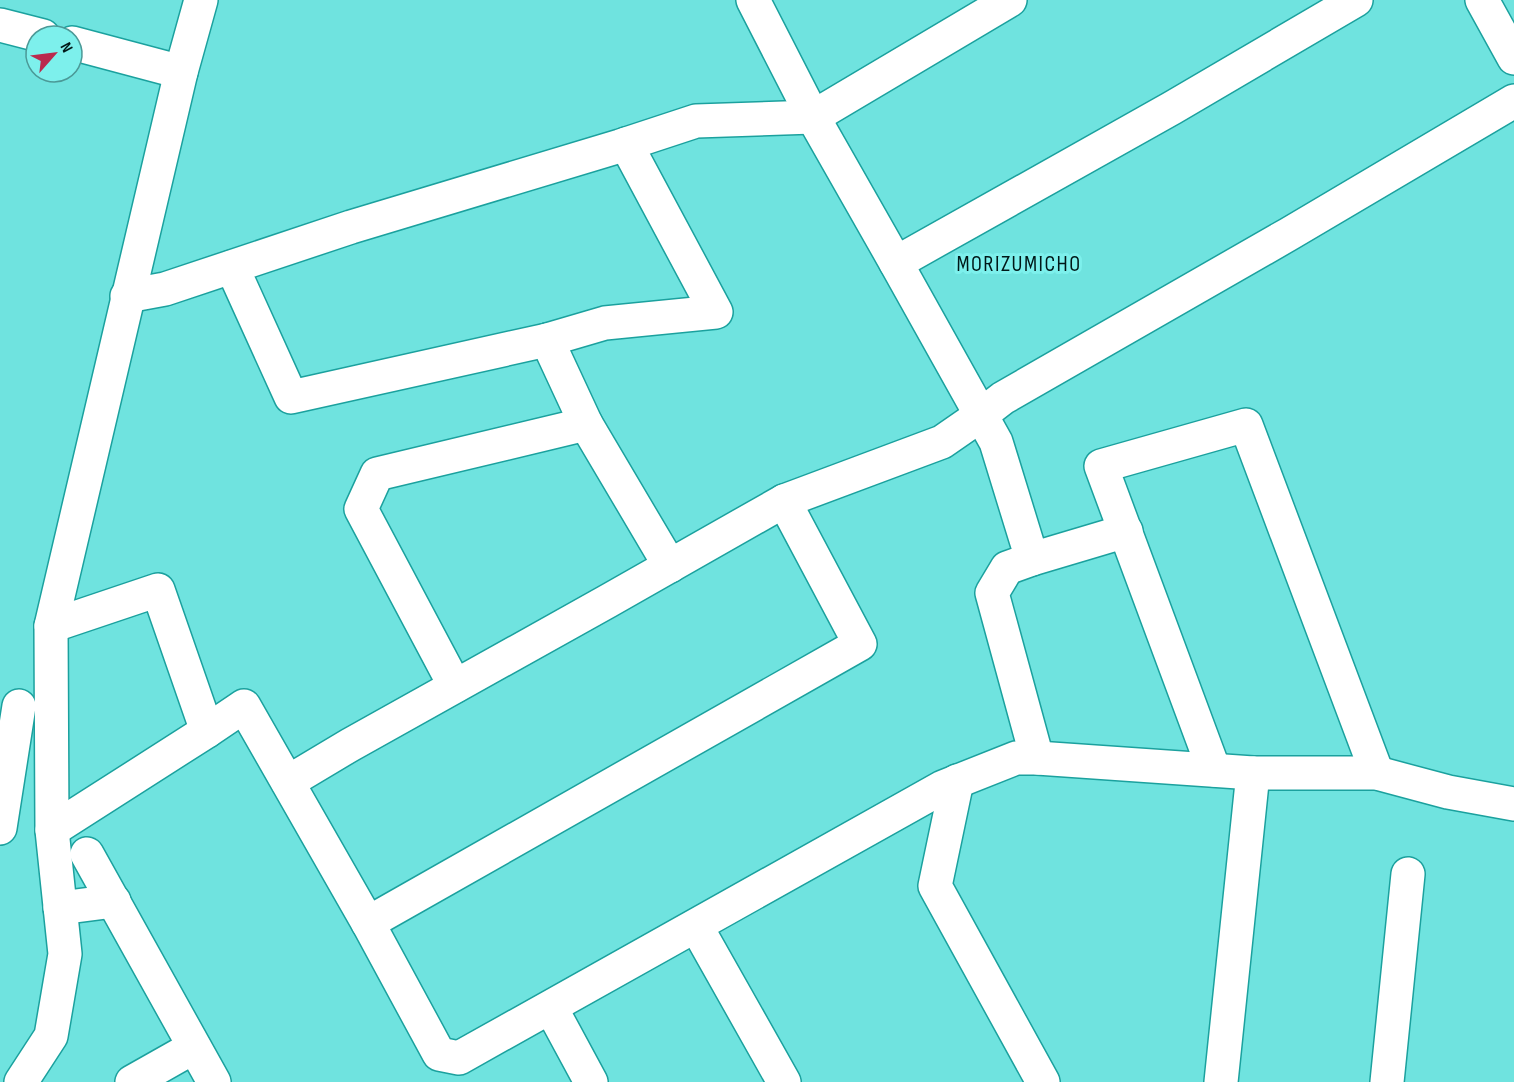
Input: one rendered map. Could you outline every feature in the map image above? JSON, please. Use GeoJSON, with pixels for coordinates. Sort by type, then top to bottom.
{"type":"FeatureCollection","features":[{"type":"Feature","properties":{"kind":"street"},"geometry":{"type":"LineString","coordinates":[[21,1082],[51,1036],[65,954],[52,830],[51,626],[180,72],[201,0]]}},
{"type":"Feature","properties":{"kind":"street"},"geometry":{"type":"LineString","coordinates":[[753,0],[813,117],[996,442],[1032,560]]}},
{"type":"Feature","properties":{"kind":"street"},"geometry":{"type":"LineString","coordinates":[[127,296],[165,290],[351,226],[696,122],[813,117],[1010,0]]}},
{"type":"Feature","properties":{"kind":"street"},"geometry":{"type":"LineString","coordinates":[[896,263],[1172,108],[1356,0]]}},
{"type":"Feature","properties":{"kind":"street"},"geometry":{"type":"LineString","coordinates":[[1482,0],[1514,58]]}},
{"type":"Feature","properties":{"kind":"street"},"geometry":{"type":"LineString","coordinates":[[0,25],[24,31]]}},
{"type":"Feature","properties":{"kind":"street"},"geometry":{"type":"LineString","coordinates":[[84,47],[180,72]]}},
{"type":"Feature","properties":{"kind":"street"},"geometry":{"type":"LineString","coordinates":[[288,782],[784,501],[942,442],[1003,398],[1290,234],[1514,101]]}},
{"type":"Feature","properties":{"kind":"street"},"geometry":{"type":"LineString","coordinates":[[232,267],[291,397],[547,340],[605,323],[716,312],[626,144]]}},
{"type":"Feature","properties":{"kind":"street"},"geometry":{"type":"LineString","coordinates":[[547,340],[586,424],[670,566]]}},
{"type":"Feature","properties":{"kind":"street"},"geometry":{"type":"LineString","coordinates":[[455,686],[361,508],[377,474],[586,424]]}},
{"type":"Feature","properties":{"kind":"street"},"geometry":{"type":"LineString","coordinates":[[1214,770],[1101,466],[1246,425],[1377,773]]}},
{"type":"Feature","properties":{"kind":"street"},"geometry":{"type":"LineString","coordinates":[[368,923],[860,644],[784,501]]}},
{"type":"Feature","properties":{"kind":"street"},"geometry":{"type":"LineString","coordinates":[[1037,758],[992,593],[1007,568],[1126,531]]}},
{"type":"Feature","properties":{"kind":"street"},"geometry":{"type":"LineString","coordinates":[[51,626],[158,590],[207,731]]}},
{"type":"Feature","properties":{"kind":"street"},"geometry":{"type":"LineString","coordinates":[[0,828],[19,706]]}},
{"type":"Feature","properties":{"kind":"street"},"geometry":{"type":"LineString","coordinates":[[52,830],[244,706],[368,923],[439,1054],[459,1059],[933,792],[1016,758],[1252,773],[1377,773],[1448,792],[1514,804]]}},
{"type":"Feature","properties":{"kind":"street"},"geometry":{"type":"LineString","coordinates":[[1221,1082],[1252,773]]}},
{"type":"Feature","properties":{"kind":"street"},"geometry":{"type":"LineString","coordinates":[[957,781],[935,886],[1043,1082]]}},
{"type":"Feature","properties":{"kind":"street"},"geometry":{"type":"LineString","coordinates":[[87,854],[214,1082]]}},
{"type":"Feature","properties":{"kind":"street"},"geometry":{"type":"LineString","coordinates":[[1387,1082],[1408,874]]}},
{"type":"Feature","properties":{"kind":"street"},"geometry":{"type":"LineString","coordinates":[[60,908],[114,901]]}},
{"type":"Feature","properties":{"kind":"street"},"geometry":{"type":"LineString","coordinates":[[696,926],[784,1082]]}},
{"type":"Feature","properties":{"kind":"street"},"geometry":{"type":"LineString","coordinates":[[551,1008],[591,1082]]}},
{"type":"Feature","properties":{"kind":"street"},"geometry":{"type":"LineString","coordinates":[[132,1082],[194,1047]]}},
{"type":"Feature","properties":{"kind":"district","name":"MORIZUMICHO"},"geometry":{"type":"Point","coordinates":[1019,263]}}]}
